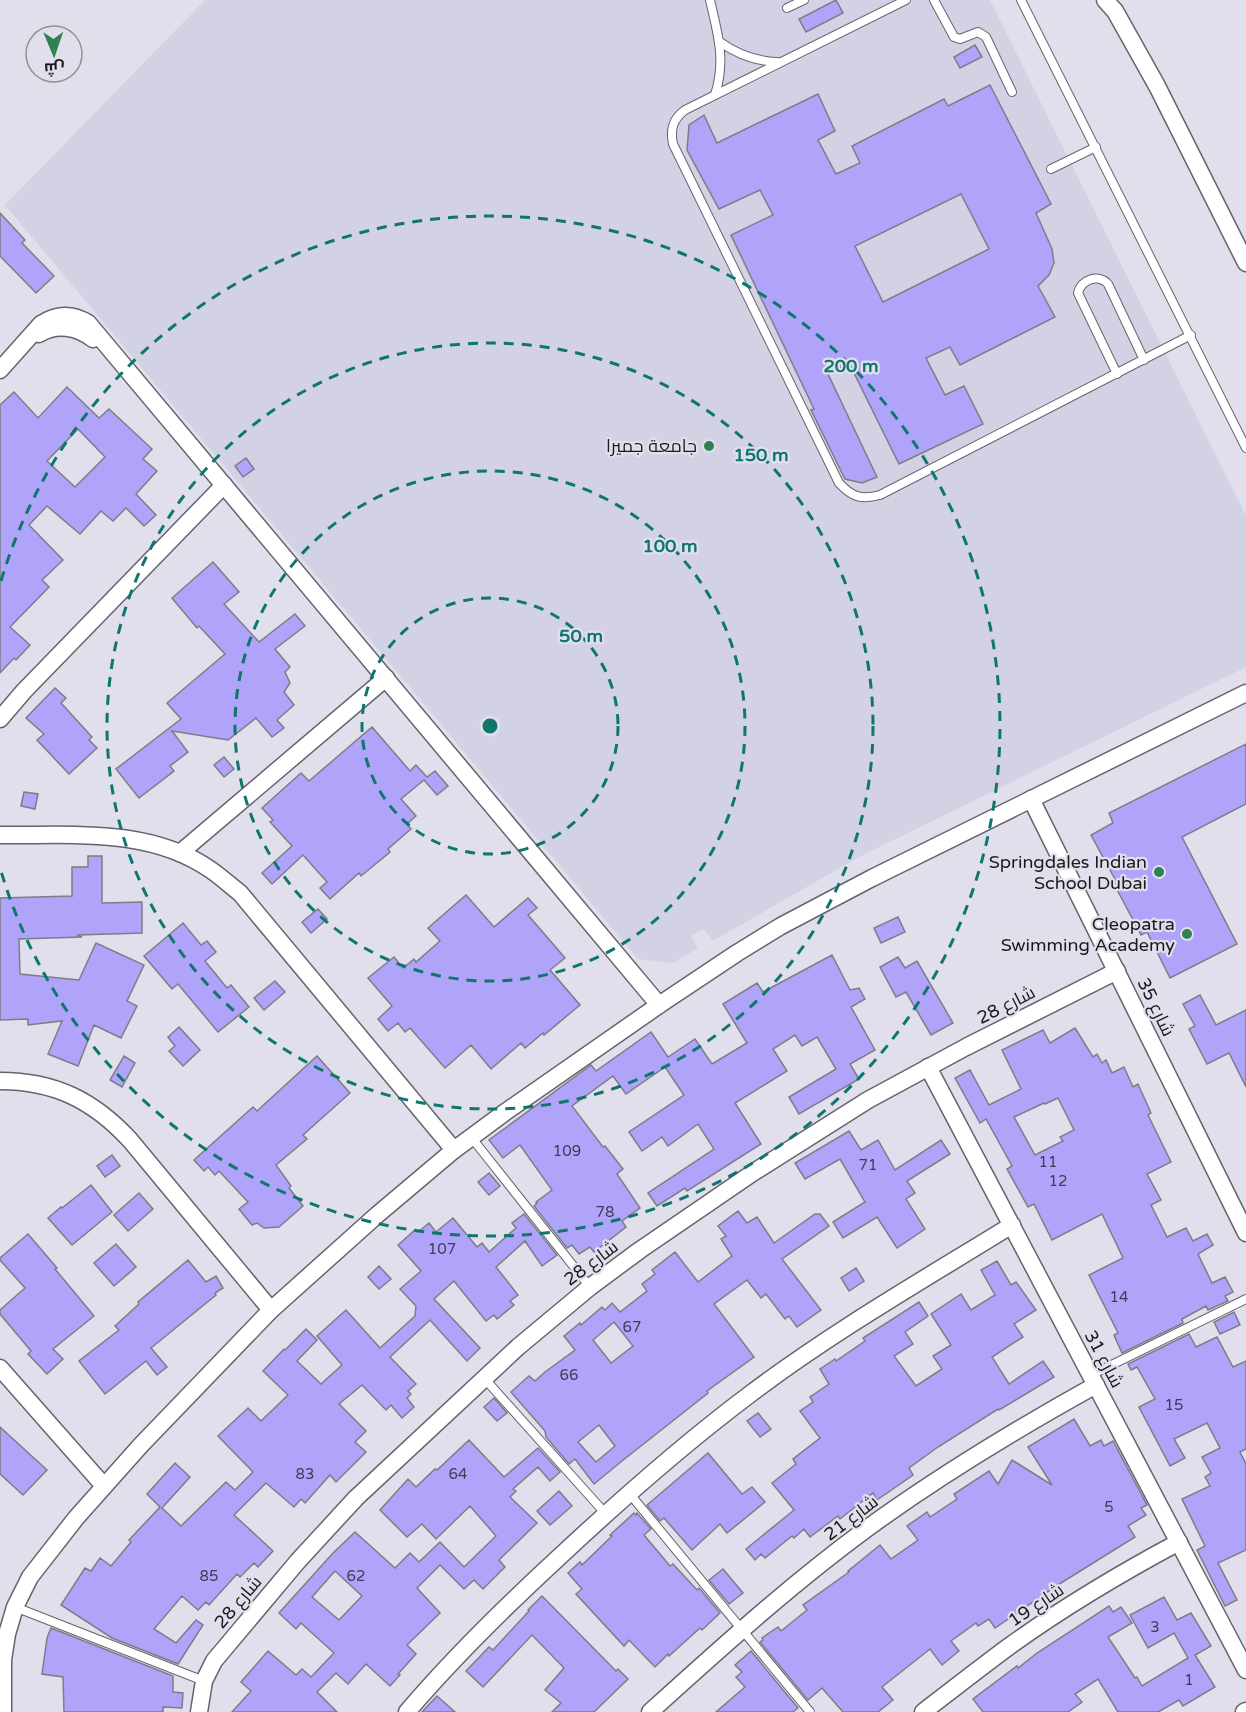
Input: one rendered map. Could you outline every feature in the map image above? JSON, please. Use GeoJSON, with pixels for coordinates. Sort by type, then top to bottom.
{"type":"FeatureCollection","features":[{"type":"Feature","properties":{"kind":"street"},"geometry":{"type":"LineString","coordinates":[[1112,4],[1174,118],[1246,263]]}},
{"type":"Feature","properties":{"kind":"street"},"geometry":{"type":"LineString","coordinates":[[0,370],[41,324],[49,319],[69,316],[88,323],[659,1005]]}},
{"type":"Feature","properties":{"kind":"street"},"geometry":{"type":"LineString","coordinates":[[0,719],[24,691],[224,485]]}},
{"type":"Feature","properties":{"kind":"street"},"geometry":{"type":"LineString","coordinates":[[180,853],[386,678]]}},
{"type":"Feature","properties":{"kind":"street"},"geometry":{"type":"LineString","coordinates":[[3,1712],[3,1634],[30,1577],[76,1518],[141,1445],[272,1310],[377,1215],[454,1150],[659,1005],[737,953],[808,911],[1246,693]]}},
{"type":"Feature","properties":{"kind":"street","name":"شارع 35"},"geometry":{"type":"LineString","coordinates":[[1032,799],[1246,1233]]}},
{"type":"Feature","properties":{"kind":"street"},"geometry":{"type":"LineString","coordinates":[[0,836],[118,837],[149,842],[180,853],[211,870],[240,893],[454,1150]]}},
{"type":"Feature","properties":{"kind":"street","name":"شارع 28"},"geometry":{"type":"LineString","coordinates":[[199,1712],[204,1681],[214,1661],[327,1529],[484,1378],[590,1287],[754,1172],[868,1100],[1117,971]]}},
{"type":"Feature","properties":{"kind":"street","name":"شارع 31"},"geometry":{"type":"LineString","coordinates":[[928,1067],[1246,1670]]}},
{"type":"Feature","properties":{"kind":"street"},"geometry":{"type":"LineString","coordinates":[[0,1081],[45,1086],[83,1100],[100,1111],[130,1140],[272,1310]]}},
{"type":"Feature","properties":{"kind":"street"},"geometry":{"type":"LineString","coordinates":[[407,1712],[506,1606],[648,1476],[740,1402],[798,1360],[1012,1225]]}},
{"type":"Feature","properties":{"kind":"street"},"geometry":{"type":"LineString","coordinates":[[0,1368],[104,1486]]}},
{"type":"Feature","properties":{"kind":"street","name":"شارع 21"},"geometry":{"type":"LineString","coordinates":[[650,1712],[742,1629],[838,1551],[921,1491],[1093,1380]]}},
{"type":"Feature","properties":{"kind":"street","name":"شارع 19"},"geometry":{"type":"LineString","coordinates":[[923,1712],[1011,1645],[1053,1617],[1127,1570],[1179,1542]]}},
{"type":"Feature","properties":{"kind":"lane"},"geometry":{"type":"LineString","coordinates":[[710,0],[720,42],[721,69],[715,96]]}},
{"type":"Feature","properties":{"kind":"lane"},"geometry":{"type":"LineString","coordinates":[[787,8],[804,0]]}},
{"type":"Feature","properties":{"kind":"lane"},"geometry":{"type":"LineString","coordinates":[[906,0],[685,110],[672,124],[673,144],[839,483],[846,492],[857,497],[868,498],[879,495],[1191,335]]}},
{"type":"Feature","properties":{"kind":"lane"},"geometry":{"type":"LineString","coordinates":[[934,0],[954,37],[960,39],[978,32],[986,37],[1012,92]]}},
{"type":"Feature","properties":{"kind":"lane"},"geometry":{"type":"LineString","coordinates":[[1021,0],[1246,448]]}},
{"type":"Feature","properties":{"kind":"lane"},"geometry":{"type":"LineString","coordinates":[[720,42],[748,58],[764,62],[780,62]]}},
{"type":"Feature","properties":{"kind":"lane"},"geometry":{"type":"LineString","coordinates":[[1051,169],[1095,147]]}},
{"type":"Feature","properties":{"kind":"lane"},"geometry":{"type":"LineString","coordinates":[[1117,374],[1078,293],[1079,287],[1095,278],[1103,279],[1108,284],[1144,360]]}},
{"type":"Feature","properties":{"kind":"lane"},"geometry":{"type":"LineString","coordinates":[[471,1137],[590,1287]]}},
{"type":"Feature","properties":{"kind":"lane"},"geometry":{"type":"LineString","coordinates":[[1093,1380],[1246,1299]]}},
{"type":"Feature","properties":{"kind":"lane"},"geometry":{"type":"LineString","coordinates":[[484,1378],[605,1513]]}},
{"type":"Feature","properties":{"kind":"lane"},"geometry":{"type":"LineString","coordinates":[[628,1493],[810,1712]]}},
{"type":"Feature","properties":{"kind":"lane"},"geometry":{"type":"LineString","coordinates":[[15,1607],[204,1681]]}},
{"type":"Feature","properties":{"kind":"shaded area","name":"جامعة جميرا"},"geometry":{"type":"Polygon","coordinates":[[[205,0],[990,0],[1246,516],[1246,667],[861,856],[713,941],[704,929],[691,936],[698,948],[673,963],[638,959],[5,205],[205,0]]]}},
{"type":"Feature","properties":{"kind":"building"},"geometry":{"type":"Polygon","coordinates":[[[836,0],[843,13],[806,32],[799,19],[836,0]]]}},
{"type":"Feature","properties":{"kind":"building"},"geometry":{"type":"Polygon","coordinates":[[[975,45],[982,57],[960,68],[954,57],[975,45]]]}},
{"type":"Feature","properties":{"kind":"building"},"geometry":{"type":"Polygon","coordinates":[[[990,85],[1051,204],[1036,213],[1052,249],[1054,263],[1049,275],[1038,286],[1055,317],[960,365],[950,347],[926,358],[945,395],[964,386],[983,424],[899,464],[849,363],[828,374],[877,477],[862,483],[845,479],[731,235],[773,215],[760,190],[719,209],[687,150],[689,125],[704,115],[717,143],[818,94],[835,131],[818,140],[836,174],[860,163],[852,146],[944,99],[948,106],[990,85]],[[961,194],[855,246],[883,302],[989,249],[961,194]]]}},
{"type":"Feature","properties":{"kind":"building"},"geometry":{"type":"Polygon","coordinates":[[[0,213],[25,240],[22,243],[54,276],[36,293],[0,256],[0,213]]]}},
{"type":"Feature","properties":{"kind":"building"},"geometry":{"type":"Polygon","coordinates":[[[67,387],[99,418],[109,409],[152,449],[143,459],[157,471],[136,494],[156,515],[144,526],[126,508],[113,521],[101,511],[80,534],[47,506],[29,525],[63,560],[42,580],[49,587],[10,627],[30,645],[0,673],[0,405],[14,392],[38,418],[67,387]],[[78,429],[47,461],[75,487],[105,457],[78,429]]]}},
{"type":"Feature","properties":{"kind":"building"},"geometry":{"type":"Polygon","coordinates":[[[246,458],[254,469],[243,477],[235,466],[246,458]]]}},
{"type":"Feature","properties":{"kind":"building"},"geometry":{"type":"Polygon","coordinates":[[[213,562],[239,592],[224,604],[259,642],[295,614],[305,626],[275,649],[290,667],[285,672],[290,683],[284,692],[294,705],[277,720],[284,728],[272,737],[256,718],[228,740],[172,731],[188,752],[170,766],[174,771],[139,798],[116,769],[181,719],[167,703],[225,654],[199,626],[197,628],[172,598],[213,562]]]}},
{"type":"Feature","properties":{"kind":"building"},"geometry":{"type":"Polygon","coordinates":[[[55,688],[66,698],[61,703],[92,737],[89,740],[97,748],[69,774],[37,740],[44,734],[26,718],[55,688]]]}},
{"type":"Feature","properties":{"kind":"building"},"geometry":{"type":"Polygon","coordinates":[[[372,727],[410,771],[416,765],[427,777],[435,771],[448,786],[437,795],[424,780],[401,799],[416,816],[407,824],[411,829],[388,849],[390,852],[361,876],[359,873],[330,899],[320,888],[327,882],[303,855],[272,884],[262,873],[292,846],[270,822],[273,820],[262,808],[301,773],[309,781],[372,727]]]}},
{"type":"Feature","properties":{"kind":"building"},"geometry":{"type":"Polygon","coordinates":[[[1246,744],[1246,804],[1182,837],[1237,944],[1170,978],[1147,932],[1141,935],[1091,835],[1113,823],[1109,813],[1246,744]]]}},
{"type":"Feature","properties":{"kind":"building"},"geometry":{"type":"Polygon","coordinates":[[[224,757],[234,769],[224,777],[214,765],[224,757]]]}},
{"type":"Feature","properties":{"kind":"building"},"geometry":{"type":"Polygon","coordinates":[[[24,792],[38,794],[35,809],[21,806],[24,792]]]}},
{"type":"Feature","properties":{"kind":"building"},"geometry":{"type":"Polygon","coordinates":[[[88,856],[102,856],[102,903],[142,902],[142,933],[19,939],[20,974],[79,980],[96,943],[144,965],[127,1001],[137,1006],[121,1038],[94,1025],[78,1066],[48,1054],[62,1021],[28,1025],[28,1019],[0,1020],[0,898],[72,896],[72,867],[88,867],[88,856]]]}},
{"type":"Feature","properties":{"kind":"building"},"geometry":{"type":"Polygon","coordinates":[[[466,895],[494,927],[528,898],[537,908],[528,915],[565,958],[550,970],[580,1005],[525,1048],[521,1043],[491,1069],[471,1045],[445,1068],[410,1028],[405,1032],[398,1023],[388,1031],[378,1019],[392,1006],[368,978],[394,957],[403,968],[414,959],[416,962],[440,941],[428,928],[466,895]]]}},
{"type":"Feature","properties":{"kind":"building"},"geometry":{"type":"Polygon","coordinates":[[[318,909],[327,919],[311,933],[302,922],[318,909]]]}},
{"type":"Feature","properties":{"kind":"building"},"geometry":{"type":"Polygon","coordinates":[[[898,917],[905,932],[881,943],[874,928],[898,917]]]}},
{"type":"Feature","properties":{"kind":"building"},"geometry":{"type":"Polygon","coordinates":[[[183,923],[201,945],[207,941],[216,952],[205,961],[227,988],[231,985],[249,1007],[218,1032],[178,984],[172,989],[144,956],[183,923]]]}},
{"type":"Feature","properties":{"kind":"building"},"geometry":{"type":"Polygon","coordinates":[[[832,955],[850,990],[859,988],[865,999],[851,1007],[875,1050],[850,1064],[859,1079],[799,1114],[789,1097],[836,1069],[817,1037],[802,1046],[795,1035],[773,1049],[787,1071],[735,1103],[761,1144],[687,1191],[685,1188],[657,1206],[648,1193],[714,1149],[698,1124],[668,1146],[662,1137],[642,1151],[629,1132],[684,1095],[665,1067],[626,1094],[613,1076],[572,1106],[623,1169],[617,1174],[640,1208],[622,1221],[626,1227],[594,1252],[590,1247],[579,1254],[572,1245],[567,1248],[534,1206],[552,1190],[520,1145],[503,1158],[489,1140],[591,1065],[596,1071],[651,1032],[668,1057],[695,1039],[712,1064],[747,1043],[723,1004],[757,983],[763,992],[832,955]]]}},
{"type":"Feature","properties":{"kind":"building"},"geometry":{"type":"Polygon","coordinates":[[[898,957],[905,968],[917,961],[953,1023],[931,1035],[906,992],[896,997],[880,967],[898,957]]]}},
{"type":"Feature","properties":{"kind":"building"},"geometry":{"type":"Polygon","coordinates":[[[275,981],[285,992],[264,1010],[254,998],[275,981]]]}},
{"type":"Feature","properties":{"kind":"building"},"geometry":{"type":"Polygon","coordinates":[[[1200,995],[1216,1025],[1246,1010],[1246,1087],[1229,1053],[1207,1064],[1189,1029],[1195,1026],[1183,1004],[1200,995]]]}},
{"type":"Feature","properties":{"kind":"building"},"geometry":{"type":"Polygon","coordinates":[[[179,1027],[200,1050],[183,1066],[169,1051],[175,1046],[168,1037],[179,1027]]]}},
{"type":"Feature","properties":{"kind":"building"},"geometry":{"type":"Polygon","coordinates":[[[1075,1028],[1093,1057],[1097,1054],[1102,1063],[1106,1060],[1112,1073],[1124,1067],[1133,1087],[1138,1084],[1151,1113],[1148,1115],[1171,1162],[1147,1174],[1161,1200],[1151,1205],[1167,1237],[1186,1228],[1193,1241],[1207,1234],[1213,1245],[1198,1254],[1212,1283],[1225,1277],[1233,1292],[1225,1296],[1228,1301],[1208,1310],[1206,1306],[1182,1319],[1183,1323],[1122,1353],[1114,1335],[1118,1333],[1089,1275],[1123,1258],[1102,1214],[1052,1240],[1034,1204],[1028,1207],[1007,1169],[1012,1166],[986,1119],[980,1123],[955,1078],[970,1070],[989,1105],[1021,1089],[1002,1050],[1043,1030],[1050,1043],[1075,1028]],[[1058,1098],[1014,1117],[1035,1155],[1063,1141],[1060,1137],[1074,1130],[1058,1098]]]}},
{"type":"Feature","properties":{"kind":"building"},"geometry":{"type":"Polygon","coordinates":[[[124,1056],[135,1063],[122,1087],[110,1080],[124,1056]]]}},
{"type":"Feature","properties":{"kind":"building"},"geometry":{"type":"Polygon","coordinates":[[[317,1056],[350,1093],[303,1135],[307,1139],[276,1165],[303,1206],[279,1227],[264,1228],[257,1223],[252,1225],[239,1209],[248,1202],[219,1171],[215,1175],[208,1167],[204,1171],[194,1160],[253,1107],[257,1111],[317,1056]]]}},
{"type":"Feature","properties":{"kind":"building"},"geometry":{"type":"Polygon","coordinates":[[[849,1131],[861,1150],[878,1140],[895,1170],[941,1140],[950,1154],[907,1181],[915,1193],[906,1199],[925,1229],[897,1248],[877,1217],[843,1238],[833,1222],[865,1202],[840,1159],[805,1179],[795,1163],[849,1131]]]}},
{"type":"Feature","properties":{"kind":"building"},"geometry":{"type":"Polygon","coordinates":[[[112,1155],[120,1166],[105,1177],[97,1166],[112,1155]]]}},
{"type":"Feature","properties":{"kind":"building"},"geometry":{"type":"Polygon","coordinates":[[[489,1173],[500,1186],[489,1195],[478,1182],[489,1173]]]}},
{"type":"Feature","properties":{"kind":"building"},"geometry":{"type":"Polygon","coordinates":[[[91,1185],[112,1212],[72,1245],[48,1218],[91,1185]]]}},
{"type":"Feature","properties":{"kind":"building"},"geometry":{"type":"Polygon","coordinates":[[[139,1193],[153,1209],[128,1231],[114,1215],[139,1193]]]}},
{"type":"Feature","properties":{"kind":"building"},"geometry":{"type":"Polygon","coordinates":[[[738,1211],[747,1223],[757,1217],[774,1243],[815,1214],[820,1214],[829,1226],[782,1259],[821,1310],[797,1327],[789,1316],[785,1319],[766,1294],[761,1298],[747,1280],[714,1304],[754,1357],[707,1391],[708,1393],[594,1484],[575,1459],[569,1464],[546,1437],[545,1431],[511,1392],[529,1376],[535,1381],[575,1350],[564,1336],[580,1323],[581,1325],[602,1307],[605,1310],[612,1303],[620,1312],[647,1291],[642,1284],[655,1274],[652,1270],[675,1252],[698,1282],[732,1256],[721,1239],[726,1236],[718,1226],[738,1211]],[[614,1322],[593,1340],[611,1363],[633,1346],[614,1322]],[[599,1425],[578,1442],[596,1462],[615,1446],[599,1425]]]}},
{"type":"Feature","properties":{"kind":"building"},"geometry":{"type":"Polygon","coordinates":[[[524,1214],[557,1255],[542,1266],[525,1241],[496,1267],[518,1295],[510,1301],[514,1305],[497,1319],[494,1315],[486,1321],[454,1281],[434,1299],[480,1348],[467,1361],[430,1320],[390,1357],[416,1384],[408,1391],[411,1394],[407,1398],[414,1407],[402,1418],[391,1405],[386,1410],[362,1385],[339,1404],[366,1431],[355,1442],[366,1452],[336,1482],[330,1475],[305,1503],[301,1499],[294,1507],[266,1483],[234,1515],[273,1551],[258,1567],[254,1563],[240,1577],[237,1574],[209,1605],[206,1602],[198,1610],[182,1596],[154,1629],[176,1643],[196,1620],[203,1625],[178,1664],[112,1638],[61,1605],[85,1568],[91,1571],[100,1558],[111,1566],[131,1542],[129,1540],[160,1507],[147,1494],[175,1463],[190,1477],[162,1508],[181,1526],[226,1482],[235,1490],[253,1472],[218,1436],[248,1408],[261,1421],[288,1395],[263,1371],[306,1329],[317,1340],[297,1361],[321,1384],[342,1365],[317,1336],[346,1310],[380,1348],[415,1316],[416,1306],[400,1289],[421,1271],[398,1245],[415,1230],[418,1232],[429,1223],[436,1232],[453,1218],[477,1247],[482,1243],[489,1252],[516,1228],[512,1223],[524,1214]]]}},
{"type":"Feature","properties":{"kind":"building"},"geometry":{"type":"Polygon","coordinates":[[[28,1234],[94,1316],[53,1349],[63,1359],[47,1374],[28,1354],[31,1351],[0,1314],[0,1310],[25,1288],[0,1258],[28,1234]]]}},
{"type":"Feature","properties":{"kind":"building"},"geometry":{"type":"Polygon","coordinates":[[[116,1244],[136,1267],[114,1286],[94,1263],[116,1244]]]}},
{"type":"Feature","properties":{"kind":"building"},"geometry":{"type":"Polygon","coordinates":[[[188,1260],[206,1282],[216,1276],[223,1288],[151,1348],[167,1367],[157,1375],[146,1361],[105,1394],[79,1361],[119,1330],[115,1326],[139,1304],[138,1302],[188,1260]]]}},
{"type":"Feature","properties":{"kind":"building"},"geometry":{"type":"Polygon","coordinates":[[[997,1261],[1011,1285],[1016,1282],[1036,1310],[1014,1324],[1023,1337],[992,1357],[1009,1384],[1043,1361],[1054,1377],[938,1447],[909,1468],[913,1475],[877,1500],[873,1493],[840,1519],[838,1516],[810,1537],[804,1529],[765,1558],[761,1554],[755,1560],[746,1549],[794,1510],[772,1483],[796,1464],[793,1459],[820,1438],[800,1411],[813,1402],[810,1397],[829,1384],[820,1369],[835,1359],[836,1361],[865,1341],[863,1338],[919,1302],[928,1316],[905,1332],[913,1344],[894,1356],[916,1386],[942,1369],[933,1356],[951,1345],[931,1314],[961,1294],[971,1310],[995,1295],[981,1270],[997,1261]]]}},
{"type":"Feature","properties":{"kind":"building"},"geometry":{"type":"Polygon","coordinates":[[[379,1266],[391,1279],[379,1289],[368,1277],[379,1266]]]}},
{"type":"Feature","properties":{"kind":"building"},"geometry":{"type":"Polygon","coordinates":[[[856,1268],[864,1281],[849,1291],[841,1278],[856,1268]]]}},
{"type":"Feature","properties":{"kind":"building"},"geometry":{"type":"Polygon","coordinates":[[[1234,1312],[1240,1325],[1220,1334],[1214,1322],[1234,1312]]]}},
{"type":"Feature","properties":{"kind":"building"},"geometry":{"type":"Polygon","coordinates":[[[1189,1334],[1196,1347],[1217,1337],[1233,1367],[1246,1361],[1246,1449],[1240,1452],[1246,1464],[1246,1550],[1218,1563],[1237,1600],[1225,1606],[1197,1550],[1205,1546],[1182,1499],[1210,1486],[1205,1477],[1211,1473],[1202,1457],[1220,1448],[1207,1423],[1174,1439],[1185,1458],[1170,1466],[1139,1407],[1155,1399],[1137,1367],[1131,1370],[1128,1364],[1189,1334]]]}},
{"type":"Feature","properties":{"kind":"building"},"geometry":{"type":"Polygon","coordinates":[[[494,1398],[507,1413],[497,1421],[484,1407],[494,1398]]]}},
{"type":"Feature","properties":{"kind":"building"},"geometry":{"type":"Polygon","coordinates":[[[758,1413],[771,1429],[760,1437],[747,1421],[758,1413]]]}},
{"type":"Feature","properties":{"kind":"building"},"geometry":{"type":"Polygon","coordinates":[[[1074,1419],[1090,1446],[1101,1440],[1104,1446],[1113,1441],[1147,1505],[1141,1508],[1146,1515],[1128,1526],[1135,1537],[995,1628],[989,1619],[978,1626],[976,1623],[951,1641],[959,1651],[942,1665],[930,1649],[882,1687],[893,1700],[878,1712],[843,1712],[822,1688],[808,1700],[760,1642],[762,1638],[778,1627],[781,1631],[807,1610],[803,1605],[849,1572],[880,1545],[891,1559],[918,1540],[907,1526],[927,1512],[930,1517],[957,1499],[954,1494],[989,1471],[998,1484],[1012,1460],[1052,1485],[1028,1447],[1074,1419]]]}},
{"type":"Feature","properties":{"kind":"building"},"geometry":{"type":"Polygon","coordinates":[[[0,1427],[47,1470],[23,1495],[0,1474],[0,1427]]]}},
{"type":"Feature","properties":{"kind":"building"},"geometry":{"type":"Polygon","coordinates":[[[469,1440],[504,1477],[538,1448],[560,1472],[550,1481],[538,1467],[513,1489],[516,1491],[510,1497],[537,1523],[499,1560],[505,1567],[483,1589],[474,1580],[464,1589],[440,1565],[417,1588],[440,1613],[407,1645],[416,1654],[390,1686],[366,1664],[348,1684],[336,1673],[317,1692],[337,1712],[232,1712],[251,1691],[241,1682],[268,1651],[296,1675],[302,1669],[311,1677],[334,1653],[301,1623],[296,1629],[279,1613],[355,1532],[395,1568],[410,1553],[419,1562],[440,1542],[464,1567],[496,1536],[470,1506],[436,1539],[422,1524],[407,1537],[380,1510],[408,1479],[416,1487],[435,1469],[437,1470],[469,1440]],[[335,1571],[312,1597],[339,1620],[362,1596],[335,1571]]]}},
{"type":"Feature","properties":{"kind":"building"},"geometry":{"type":"Polygon","coordinates":[[[708,1453],[742,1494],[752,1487],[765,1502],[727,1533],[720,1524],[692,1550],[664,1518],[660,1521],[647,1505],[708,1453]]]}},
{"type":"Feature","properties":{"kind":"building"},"geometry":{"type":"Polygon","coordinates":[[[559,1491],[572,1506],[550,1525],[537,1511],[559,1491]]]}},
{"type":"Feature","properties":{"kind":"building"},"geometry":{"type":"Polygon","coordinates":[[[634,1513],[636,1515],[637,1513],[651,1529],[644,1535],[670,1566],[673,1564],[697,1590],[699,1588],[720,1613],[655,1667],[629,1640],[624,1646],[576,1594],[582,1589],[568,1573],[580,1562],[582,1565],[634,1513]]]}},
{"type":"Feature","properties":{"kind":"building"},"geometry":{"type":"Polygon","coordinates":[[[723,1569],[743,1593],[729,1604],[709,1580],[723,1569]]]}},
{"type":"Feature","properties":{"kind":"building"},"geometry":{"type":"Polygon","coordinates":[[[542,1596],[616,1671],[618,1669],[628,1679],[594,1712],[552,1712],[561,1703],[545,1690],[564,1668],[532,1635],[483,1687],[466,1671],[489,1647],[493,1650],[542,1596]]]}},
{"type":"Feature","properties":{"kind":"building"},"geometry":{"type":"Polygon","coordinates":[[[1164,1597],[1177,1620],[1191,1613],[1211,1646],[1195,1655],[1215,1687],[1183,1706],[1179,1700],[1158,1712],[1118,1712],[1098,1679],[1075,1694],[1082,1702],[1068,1712],[983,1712],[973,1699],[1017,1666],[1018,1668],[1109,1606],[1113,1612],[1121,1607],[1132,1623],[1108,1637],[1142,1686],[1188,1658],[1174,1633],[1148,1648],[1130,1615],[1164,1597]]]}},
{"type":"Feature","properties":{"kind":"building"},"geometry":{"type":"Polygon","coordinates":[[[51,1628],[173,1676],[173,1692],[183,1693],[182,1708],[163,1707],[163,1712],[64,1712],[63,1677],[42,1674],[47,1638],[51,1628]]]}},
{"type":"Feature","properties":{"kind":"building"},"geometry":{"type":"Polygon","coordinates":[[[751,1651],[798,1708],[793,1712],[716,1712],[745,1687],[736,1677],[742,1672],[735,1665],[751,1651]]]}},
{"type":"Feature","properties":{"kind":"building"},"geometry":{"type":"Polygon","coordinates":[[[437,1696],[455,1712],[422,1712],[437,1696]]]}},
{"type":"Feature","properties":{"kind":"place","name":"جامعة جميرا"},"geometry":{"type":"Point","coordinates":[709,446]}},
{"type":"Feature","properties":{"kind":"place","name":"Springdales Indian School Dubai"},"geometry":{"type":"Point","coordinates":[1159,872]}},
{"type":"Feature","properties":{"kind":"place","name":"Cleopatra Swimming Academy"},"geometry":{"type":"Point","coordinates":[1187,934]}}]}
